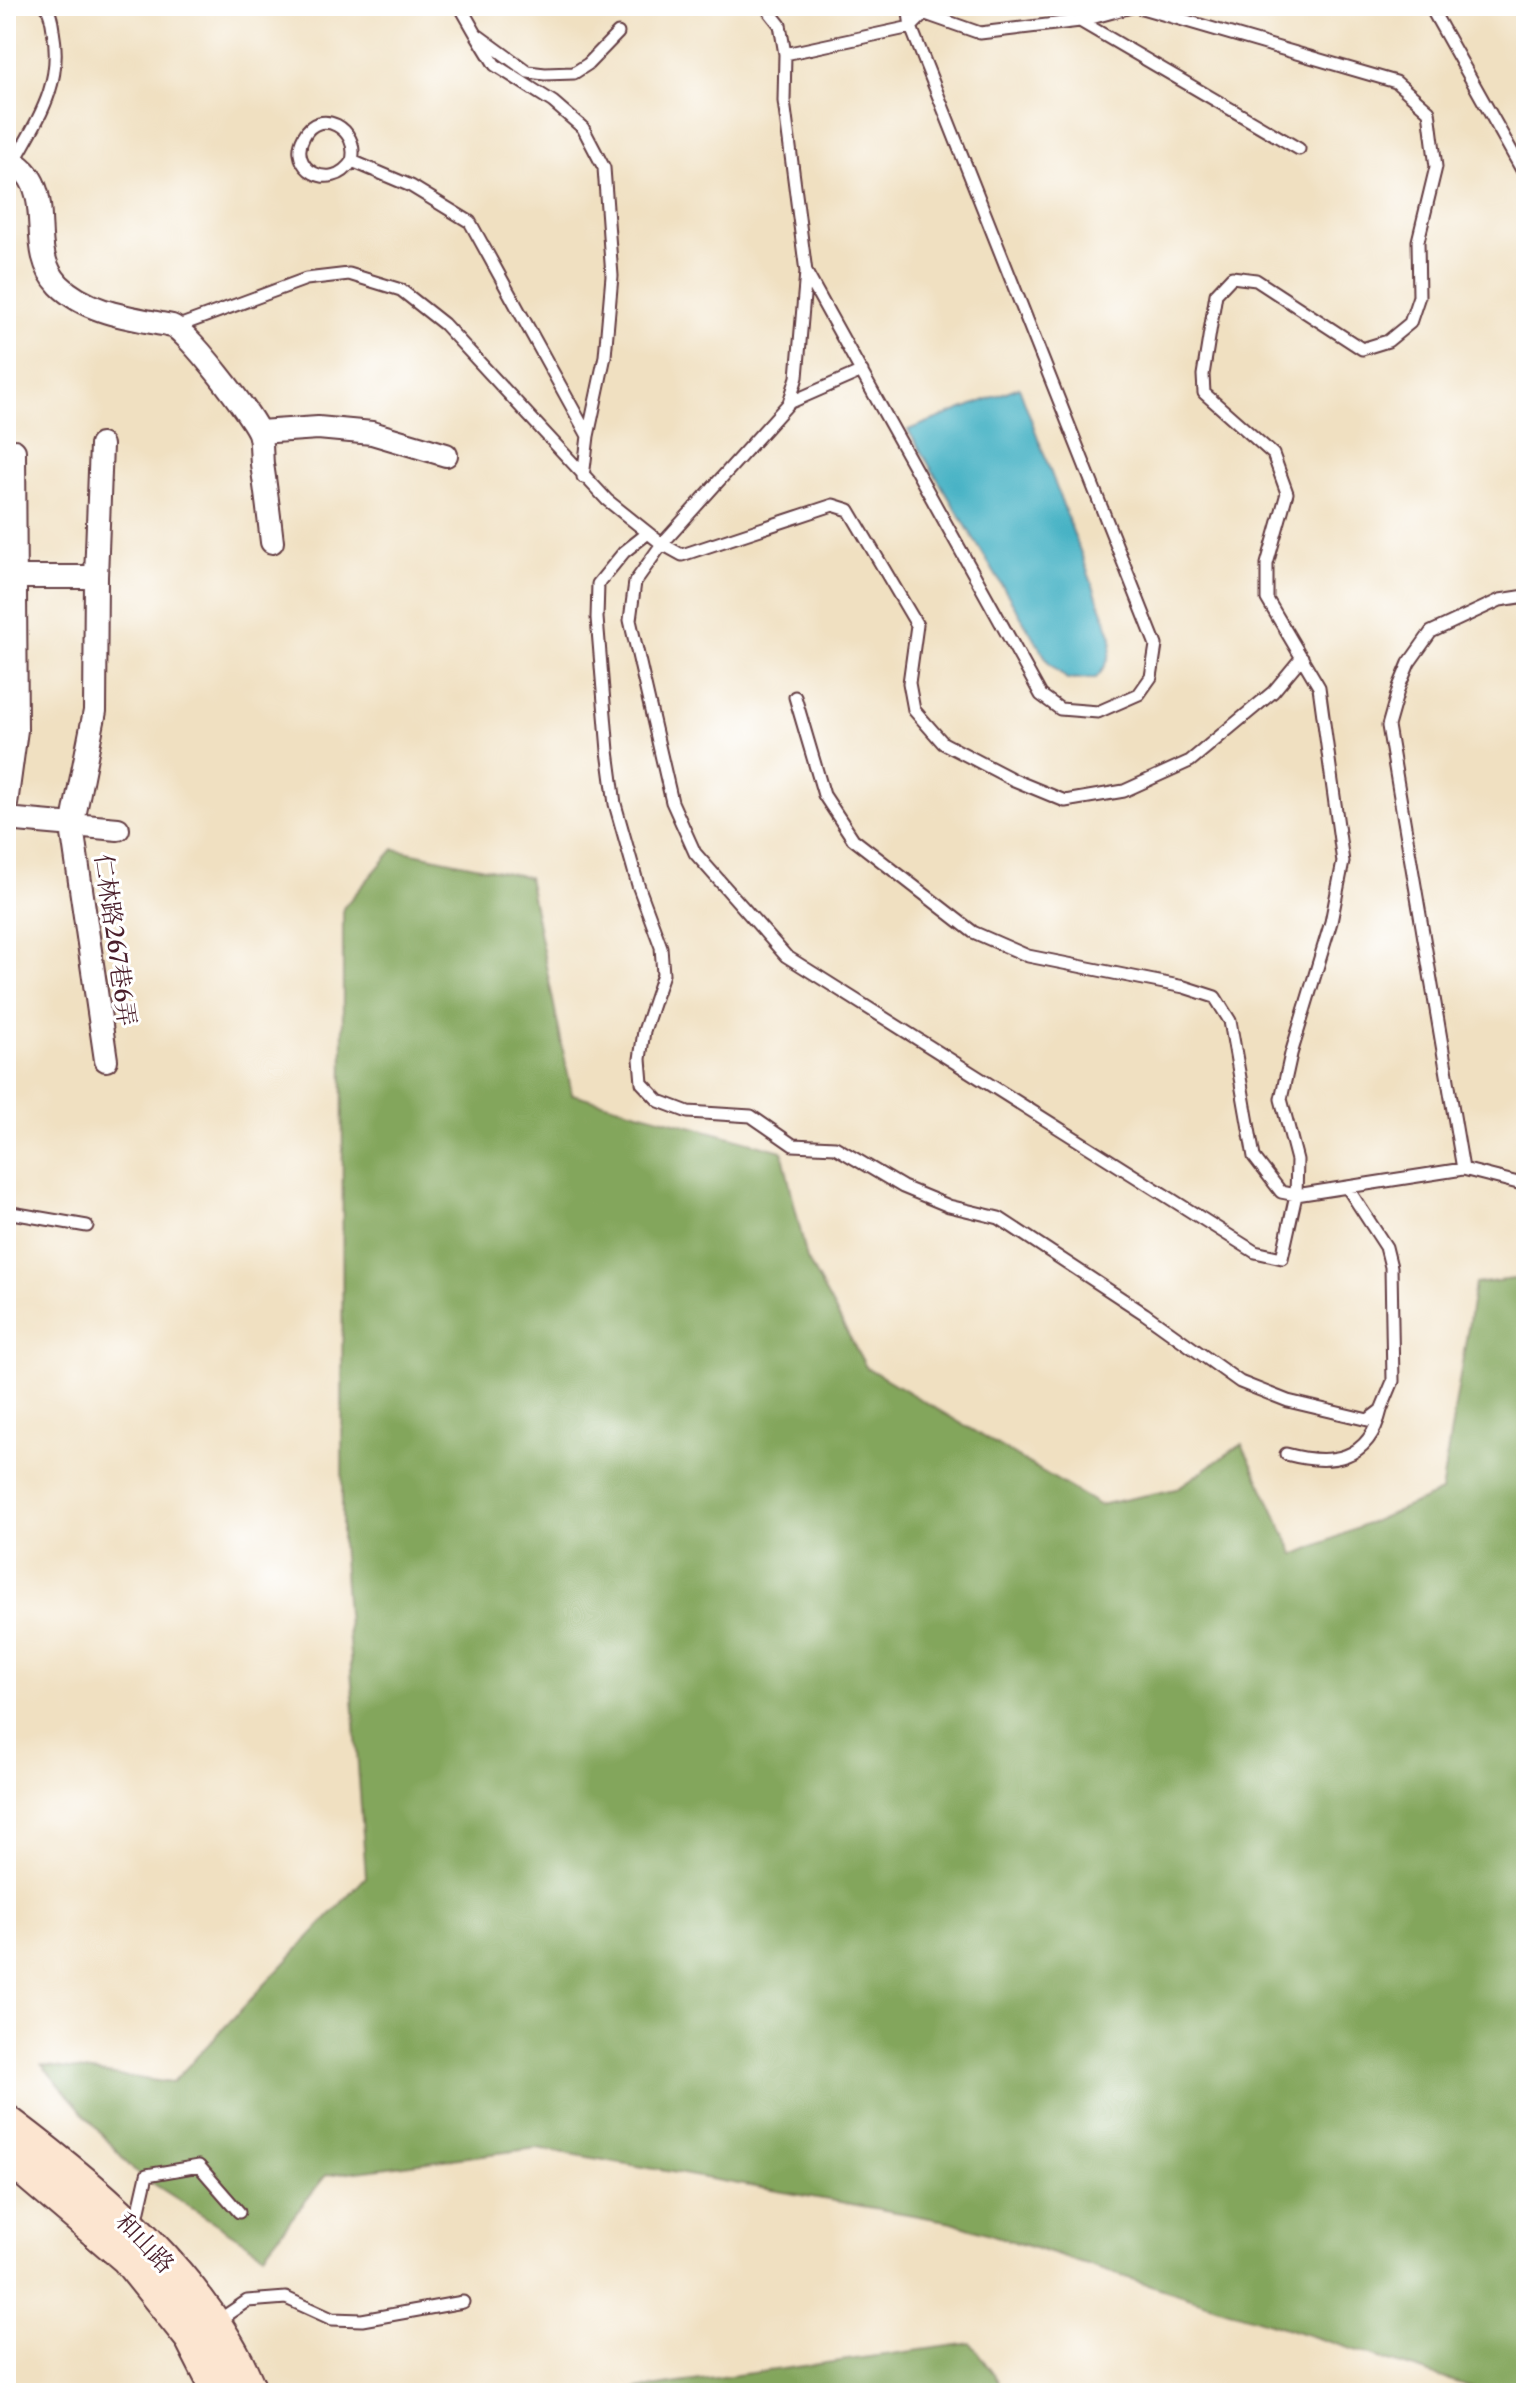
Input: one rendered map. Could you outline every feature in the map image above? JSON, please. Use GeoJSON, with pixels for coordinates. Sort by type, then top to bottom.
{"type":"FeatureCollection","features":[{"type":"Feature","properties":{"kind":"main road","name":"和山路"},"geometry":{"type":"LineString","coordinates":[[6,2121],[135,2228],[203,2330],[251,2393]]}},
{"type":"Feature","properties":{"kind":"main road","name":"和山路"},"geometry":{"type":"LineString","coordinates":[[6,2155],[127,2258],[203,2330],[219,2393]]}},
{"type":"Feature","properties":{"kind":"street"},"geometry":{"type":"LineString","coordinates":[[10,160],[28,173],[36,186],[42,252],[48,270],[59,285],[81,302],[142,321],[176,327],[198,347],[259,432],[272,542]]}},
{"type":"Feature","properties":{"kind":"street"},"geometry":{"type":"LineString","coordinates":[[259,432],[318,428],[372,433],[446,455]]}},
{"type":"Feature","properties":{"kind":"street","name":"仁林路267巷6弄"},"geometry":{"type":"LineString","coordinates":[[101,445],[95,711],[72,827],[106,1060]]}},
{"type":"Feature","properties":{"kind":"street"},"geometry":{"type":"LineString","coordinates":[[6,804],[16,730],[10,577],[14,451]]}},
{"type":"Feature","properties":{"kind":"street"},"geometry":{"type":"LineString","coordinates":[[10,577],[96,577]]}},
{"type":"Feature","properties":{"kind":"street"},"geometry":{"type":"LineString","coordinates":[[6,819],[118,829]]}},
{"type":"Feature","properties":{"kind":"lane"},"geometry":{"type":"LineString","coordinates":[[10,160],[38,118],[55,80],[56,45],[46,6]]}},
{"type":"Feature","properties":{"kind":"lane"},"geometry":{"type":"LineString","coordinates":[[460,6],[495,65],[553,102],[583,128],[604,168],[612,276],[605,356],[588,436],[583,477]]}},
{"type":"Feature","properties":{"kind":"lane"},"geometry":{"type":"LineString","coordinates":[[765,6],[780,25],[785,54],[784,101],[806,272],[797,377],[789,403]]}},
{"type":"Feature","properties":{"kind":"lane"},"geometry":{"type":"LineString","coordinates":[[806,272],[1041,695],[1060,709],[1098,712],[1139,694],[1151,677],[1156,645],[911,27],[908,6]]}},
{"type":"Feature","properties":{"kind":"lane"},"geometry":{"type":"LineString","coordinates":[[785,54],[911,27],[927,9],[980,33],[1080,21],[1135,6],[1396,82],[1429,111],[1436,167],[1418,241],[1419,296],[1410,323],[1388,341],[1362,349],[1256,280],[1232,277],[1216,294],[1203,375],[1204,393],[1273,454],[1287,493],[1267,564],[1267,599],[1319,687],[1343,862],[1331,922],[1291,1054],[1281,1099],[1297,1160],[1296,1195],[1282,1258],[1255,1252],[786,956],[695,853],[672,802],[630,620],[635,582],[662,544],[789,403],[862,371]]}},
{"type":"Feature","properties":{"kind":"lane"},"geometry":{"type":"LineString","coordinates":[[1430,6],[1526,177]]}},
{"type":"Feature","properties":{"kind":"lane"},"geometry":{"type":"LineString","coordinates":[[1080,21],[1299,149]]}},
{"type":"Feature","properties":{"kind":"lane"},"geometry":{"type":"LineString","coordinates":[[476,34],[528,72],[545,74],[574,73],[588,64],[618,33]]}},
{"type":"Feature","properties":{"kind":"lane"},"geometry":{"type":"LineString","coordinates":[[338,125],[350,136],[354,153],[352,161],[340,173],[324,177],[316,175],[303,164],[300,156],[302,139],[313,126],[338,125]]}},
{"type":"Feature","properties":{"kind":"lane"},"geometry":{"type":"LineString","coordinates":[[352,161],[411,186],[470,222],[588,436]]}},
{"type":"Feature","properties":{"kind":"lane"},"geometry":{"type":"LineString","coordinates":[[176,327],[306,279],[349,274],[401,290],[444,324],[583,477],[648,533],[682,555],[833,505],[849,510],[917,625],[909,683],[914,710],[943,743],[1014,780],[1065,801],[1124,791],[1190,761],[1273,692],[1302,657]]}},
{"type":"Feature","properties":{"kind":"lane"},"geometry":{"type":"LineString","coordinates":[[648,533],[624,552],[598,584],[597,618],[606,736],[615,804],[638,885],[661,947],[663,974],[644,1031],[640,1059],[642,1083],[659,1101],[688,1112],[751,1116],[793,1145],[835,1147],[903,1187],[949,1206],[999,1218],[1145,1314],[1240,1382],[1288,1401],[1368,1420],[1381,1410]]}},
{"type":"Feature","properties":{"kind":"lane"},"geometry":{"type":"LineString","coordinates":[[1463,1169],[1388,726],[1409,663],[1431,632],[1500,600],[1526,596]]}},
{"type":"Feature","properties":{"kind":"lane"},"geometry":{"type":"LineString","coordinates":[[795,697],[824,795],[853,839],[973,932],[1028,956],[1184,987],[1215,997],[1230,1021],[1254,1157],[1281,1192],[1296,1195],[1463,1169],[1526,1185]]}},
{"type":"Feature","properties":{"kind":"lane"},"geometry":{"type":"LineString","coordinates":[[1286,1454],[1308,1460],[1336,1459],[1358,1450],[1376,1431],[1393,1381],[1391,1267],[1386,1247],[1347,1187]]}},
{"type":"Feature","properties":{"kind":"lane"},"geometry":{"type":"LineString","coordinates":[[6,1212],[87,1226]]}},
{"type":"Feature","properties":{"kind":"lane"},"geometry":{"type":"LineString","coordinates":[[135,2228],[147,2175],[199,2166],[239,2212]]}},
{"type":"Feature","properties":{"kind":"lane"},"geometry":{"type":"LineString","coordinates":[[203,2330],[247,2301],[286,2298],[332,2319],[362,2320],[463,2302]]}},
{"type":"Feature","properties":{"kind":"green space"},"geometry":{"type":"Polygon","coordinates":[[[394,849],[528,877],[572,1094],[782,1151],[807,1259],[866,1367],[1099,1505],[1176,1489],[1242,1444],[1295,1555],[1441,1492],[1475,1284],[1521,1278],[1526,1319],[1526,2393],[1490,2393],[952,2222],[537,2148],[326,2175],[264,2254],[135,2172],[42,2065],[172,2083],[366,1877],[342,1545],[343,908],[394,849]]]}},
{"type":"Feature","properties":{"kind":"green space"},"geometry":{"type":"Polygon","coordinates":[[[971,2343],[1007,2393],[606,2393],[971,2343]]]}},
{"type":"Feature","properties":{"kind":"water"},"geometry":{"type":"Polygon","coordinates":[[[1019,387],[1112,637],[1108,659],[1096,678],[1067,679],[1049,663],[908,430],[1019,387]]]}}]}
